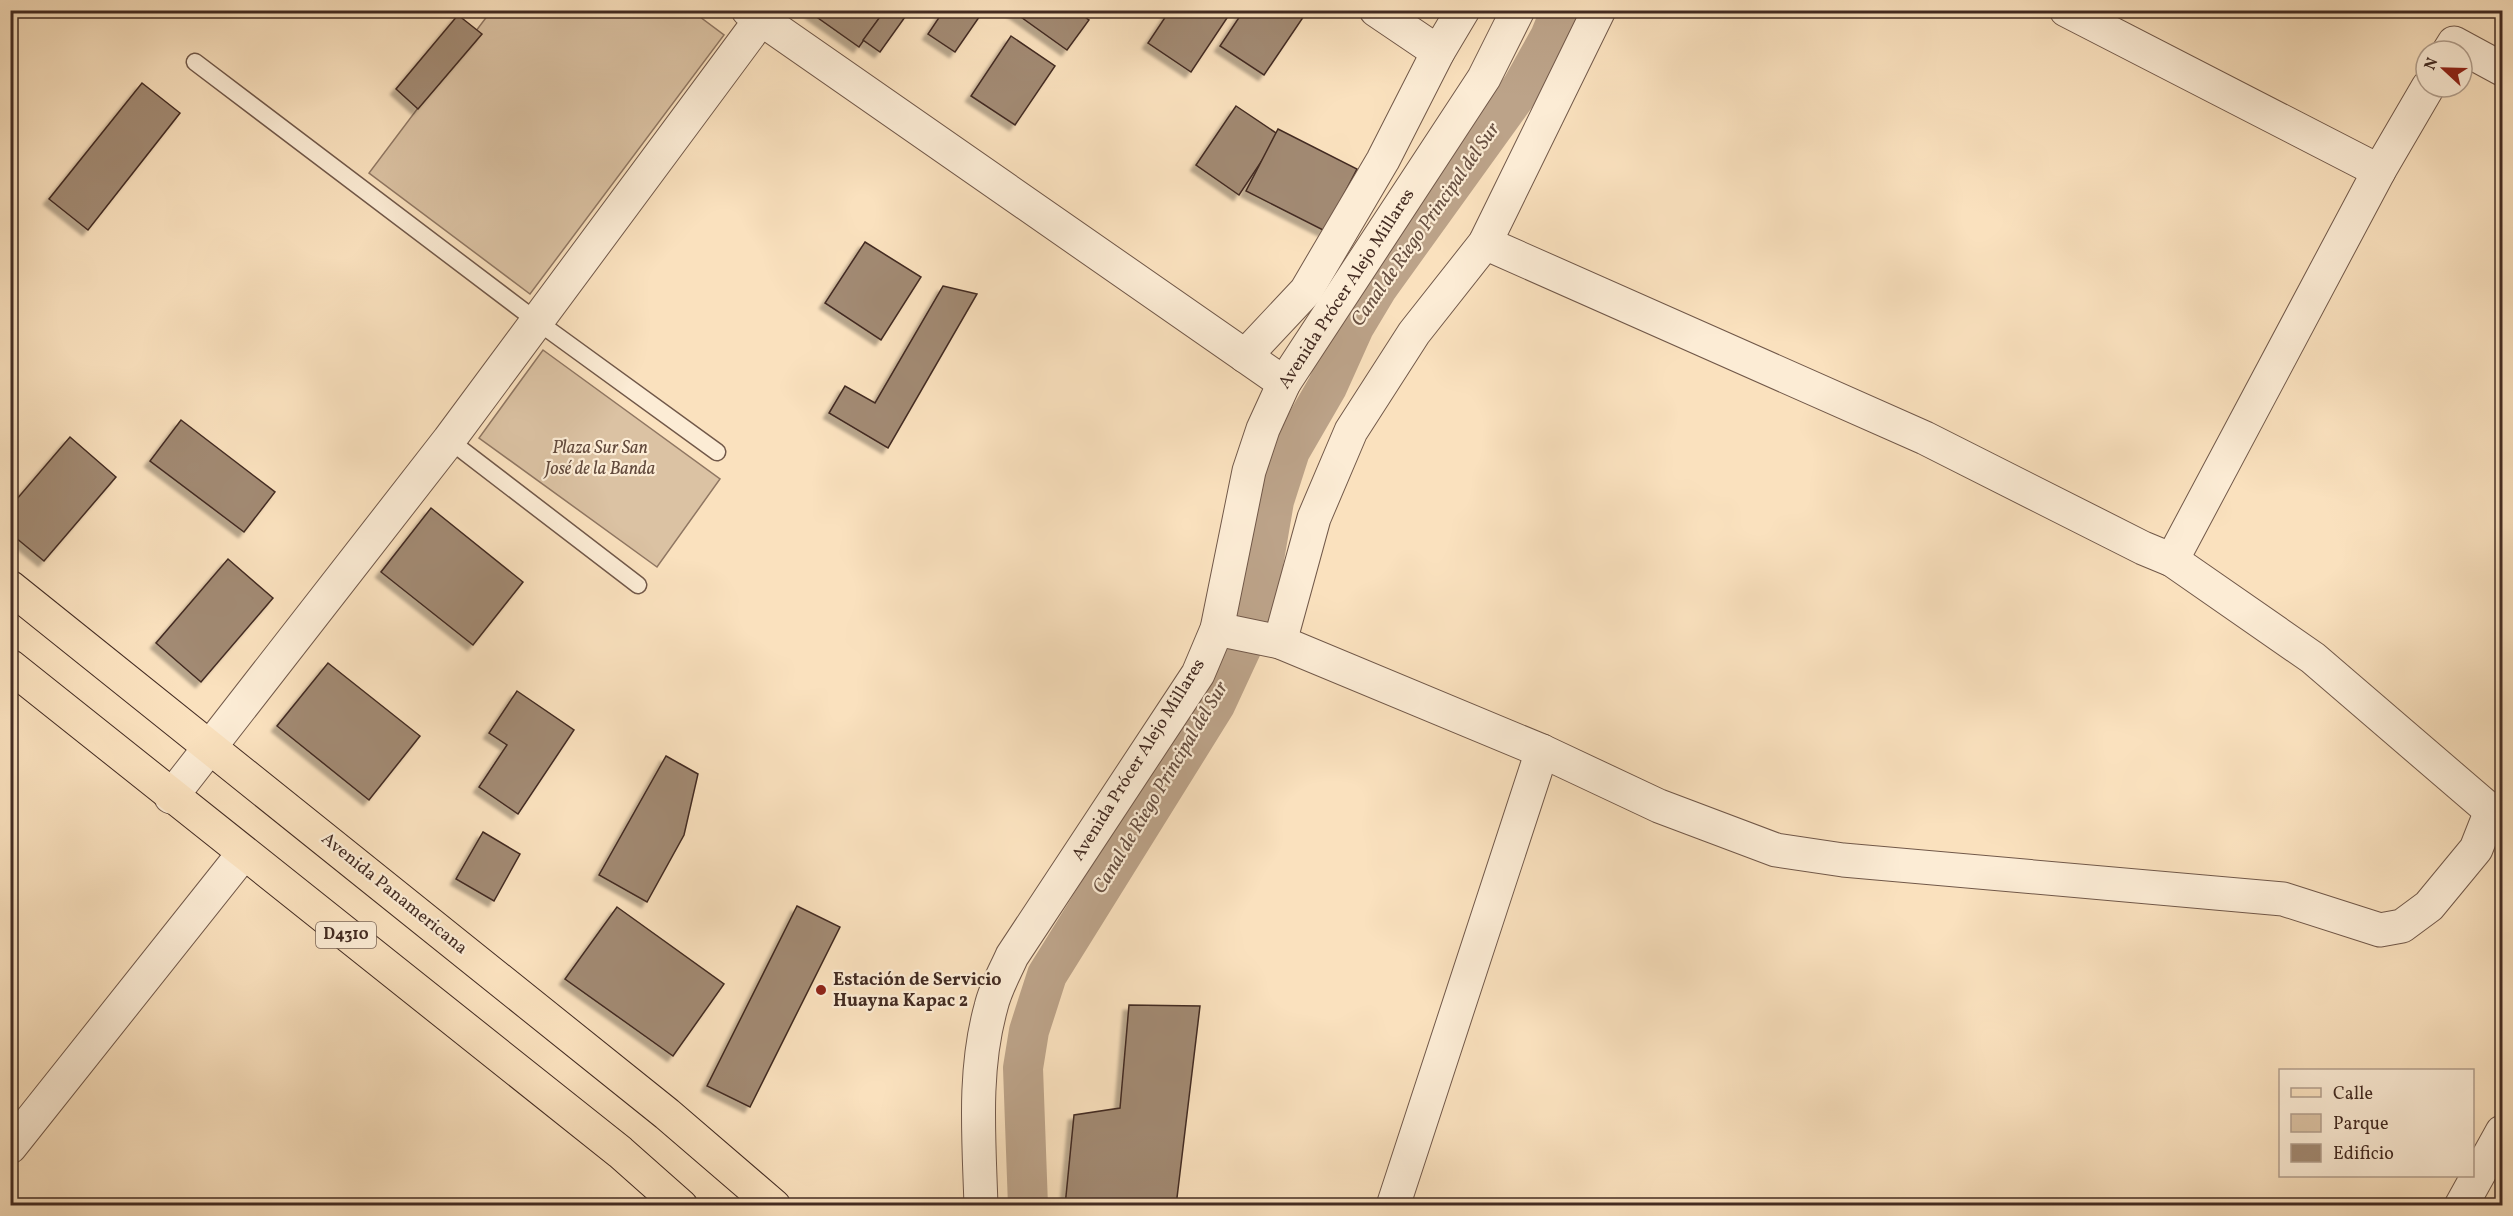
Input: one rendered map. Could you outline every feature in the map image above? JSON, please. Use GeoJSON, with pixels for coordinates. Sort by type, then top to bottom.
{"type":"FeatureCollection","features":[{"type":"Feature","properties":{"kind":"main road","name":"Avenida Panamericana"},"geometry":{"type":"LineString","coordinates":[[10,587],[667,1114],[774,1206]]}},
{"type":"Feature","properties":{"kind":"main road","name":"D4310"},"geometry":{"type":"LineString","coordinates":[[10,666],[243,854],[620,1152],[681,1206]]}},
{"type":"Feature","properties":{"kind":"street"},"geometry":{"type":"LineString","coordinates":[[1376,10],[1438,52]]}},
{"type":"Feature","properties":{"kind":"street","name":"Avenida Prócer Alejo Millares"},"geometry":{"type":"LineString","coordinates":[[1245,356],[1306,291],[1383,160],[1438,52],[1463,10]]}},
{"type":"Feature","properties":{"kind":"street","name":"Avenida Prócer Alejo Millares"},"geometry":{"type":"LineString","coordinates":[[981,1206],[978,1091],[983,1041],[991,1005],[1012,956],[1198,674],[1222,629],[1250,471],[1263,429],[1284,383],[1484,78],[1518,10]]}},
{"type":"Feature","properties":{"kind":"street"},"geometry":{"type":"LineString","coordinates":[[1276,641],[1314,518],[1351,431],[1414,333],[1485,243],[1599,10]]}},
{"type":"Feature","properties":{"kind":"street"},"geometry":{"type":"LineString","coordinates":[[2066,10],[2379,171]]}},
{"type":"Feature","properties":{"kind":"street"},"geometry":{"type":"LineString","coordinates":[[171,796],[212,748],[538,322],[754,15],[1284,383]]}},
{"type":"Feature","properties":{"kind":"street"},"geometry":{"type":"LineString","coordinates":[[2474,54],[2502,69]]}},
{"type":"Feature","properties":{"kind":"street"},"geometry":{"type":"LineString","coordinates":[[2172,560],[2379,171],[2421,99]]}},
{"type":"Feature","properties":{"kind":"street"},"geometry":{"type":"LineString","coordinates":[[1222,629],[1276,641],[1542,751],[1659,806],[1776,850],[1843,860],[2283,899],[2379,930],[2402,926],[2429,906],[2476,849],[2497,814],[2313,658],[2172,560],[2143,548],[1925,438],[1485,243]]}},
{"type":"Feature","properties":{"kind":"street"},"geometry":{"type":"LineString","coordinates":[[1393,1206],[1542,751]]}},
{"type":"Feature","properties":{"kind":"street"},"geometry":{"type":"LineString","coordinates":[[10,1147],[243,854]]}},
{"type":"Feature","properties":{"kind":"street"},"geometry":{"type":"LineString","coordinates":[[2461,1206],[2502,1132]]}},
{"type":"Feature","properties":{"kind":"lane"},"geometry":{"type":"LineString","coordinates":[[195,62],[538,322],[717,452]]}},
{"type":"Feature","properties":{"kind":"lane"},"geometry":{"type":"LineString","coordinates":[[449,440],[638,585]]}},
{"type":"Feature","properties":{"kind":"green space"},"geometry":{"type":"Polygon","coordinates":[[[491,11],[692,11],[724,35],[530,294],[369,173],[491,11]]]}},
{"type":"Feature","properties":{"kind":"green space","name":"Plaza Sur San José de la Banda"},"geometry":{"type":"Polygon","coordinates":[[[543,350],[720,479],[657,567],[479,438],[543,350]]]}},
{"type":"Feature","properties":{"kind":"building"},"geometry":{"type":"Polygon","coordinates":[[[813,10],[885,10],[859,47],[811,13],[813,10]]]}},
{"type":"Feature","properties":{"kind":"building"},"geometry":{"type":"Polygon","coordinates":[[[885,10],[910,10],[880,52],[863,40],[885,10]]]}},
{"type":"Feature","properties":{"kind":"building"},"geometry":{"type":"Polygon","coordinates":[[[944,10],[984,10],[955,52],[928,34],[944,10]]]}},
{"type":"Feature","properties":{"kind":"building"},"geometry":{"type":"Polygon","coordinates":[[[1011,10],[1075,10],[1089,20],[1067,50],[1011,10]]]}},
{"type":"Feature","properties":{"kind":"building"},"geometry":{"type":"Polygon","coordinates":[[[1170,10],[1231,12],[1191,72],[1148,43],[1170,10]]]}},
{"type":"Feature","properties":{"kind":"building"},"geometry":{"type":"Polygon","coordinates":[[[1244,10],[1296,10],[1304,16],[1264,75],[1220,46],[1244,10]]]}},
{"type":"Feature","properties":{"kind":"building"},"geometry":{"type":"Polygon","coordinates":[[[458,15],[482,34],[418,109],[396,89],[458,15]]]}},
{"type":"Feature","properties":{"kind":"building"},"geometry":{"type":"Polygon","coordinates":[[[1011,36],[1055,66],[1015,125],[971,96],[1011,36]]]}},
{"type":"Feature","properties":{"kind":"building"},"geometry":{"type":"Polygon","coordinates":[[[142,83],[180,113],[88,230],[49,199],[142,83]]]}},
{"type":"Feature","properties":{"kind":"building"},"geometry":{"type":"Polygon","coordinates":[[[1236,106],[1279,135],[1239,195],[1196,165],[1236,106]]]}},
{"type":"Feature","properties":{"kind":"building"},"geometry":{"type":"Polygon","coordinates":[[[1278,129],[1357,169],[1325,231],[1246,191],[1278,129]]]}},
{"type":"Feature","properties":{"kind":"building"},"geometry":{"type":"Polygon","coordinates":[[[865,242],[921,277],[881,340],[825,303],[865,242]]]}},
{"type":"Feature","properties":{"kind":"building"},"geometry":{"type":"Polygon","coordinates":[[[943,286],[977,294],[888,448],[829,413],[845,386],[875,403],[943,286]]]}},
{"type":"Feature","properties":{"kind":"building"},"geometry":{"type":"Polygon","coordinates":[[[181,420],[275,492],[244,532],[150,461],[181,420]]]}},
{"type":"Feature","properties":{"kind":"building"},"geometry":{"type":"Polygon","coordinates":[[[70,437],[116,477],[44,561],[10,533],[10,507],[70,437]]]}},
{"type":"Feature","properties":{"kind":"building"},"geometry":{"type":"Polygon","coordinates":[[[431,508],[523,582],[473,645],[381,572],[431,508]]]}},
{"type":"Feature","properties":{"kind":"building"},"geometry":{"type":"Polygon","coordinates":[[[228,559],[273,598],[201,682],[156,643],[228,559]]]}},
{"type":"Feature","properties":{"kind":"building"},"geometry":{"type":"Polygon","coordinates":[[[328,663],[420,736],[369,800],[277,726],[328,663]]]}},
{"type":"Feature","properties":{"kind":"building"},"geometry":{"type":"Polygon","coordinates":[[[517,691],[574,730],[518,814],[479,787],[507,745],[489,733],[517,691]]]}},
{"type":"Feature","properties":{"kind":"building"},"geometry":{"type":"Polygon","coordinates":[[[666,756],[698,774],[684,835],[647,902],[599,875],[666,756]]]}},
{"type":"Feature","properties":{"kind":"building"},"geometry":{"type":"Polygon","coordinates":[[[483,832],[520,854],[494,901],[456,879],[483,832]]]}},
{"type":"Feature","properties":{"kind":"building"},"geometry":{"type":"Polygon","coordinates":[[[797,906],[840,927],[750,1107],[707,1086],[797,906]]]}},
{"type":"Feature","properties":{"kind":"building"},"geometry":{"type":"Polygon","coordinates":[[[617,907],[724,984],[673,1056],[565,979],[617,907]]]}},
{"type":"Feature","properties":{"kind":"building"},"geometry":{"type":"Polygon","coordinates":[[[1129,1005],[1200,1006],[1176,1206],[1065,1206],[1074,1115],[1120,1108],[1129,1005]]]}},
{"type":"Feature","properties":{"kind":"waterway","name":"Canal de Riego Principal del Sur"},"geometry":{"type":"LineString","coordinates":[[1028,1206],[1023,1068],[1029,1031],[1047,975],[1215,705],[1253,623],[1274,501],[1290,451],[1327,387],[1354,327],[1378,287],[1522,87],[1550,37],[1561,10]]}},
{"type":"Feature","properties":{"kind":"place","name":"Estación de Servicio Huayna Kapac 2"},"geometry":{"type":"Point","coordinates":[821,990]}}]}
